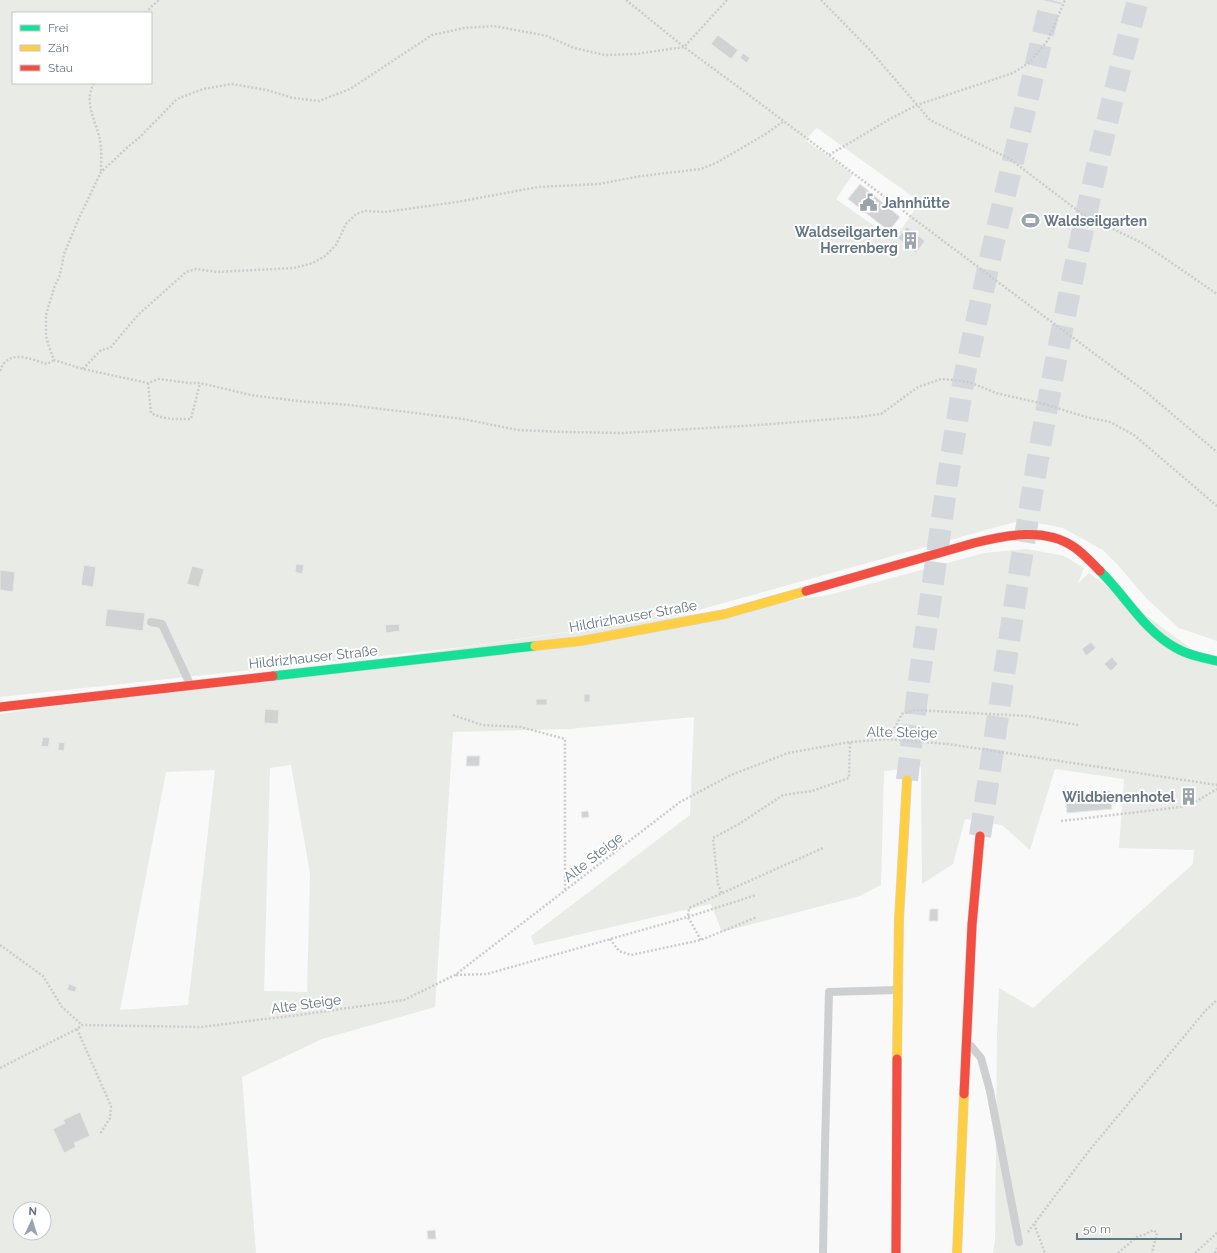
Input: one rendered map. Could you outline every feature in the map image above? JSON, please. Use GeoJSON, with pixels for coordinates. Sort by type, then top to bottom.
{"type":"FeatureCollection","features":[{"type":"Feature","properties":{"kind":"main road","name":"Hildrizhauser Straße"},"geometry":{"type":"LineString","coordinates":[[0,707],[581,641],[725,614],[974,543],[1008,536],[1023,535],[1036,535],[1050,538],[1073,546],[1112,582],[1146,624],[1170,645],[1192,655],[1217,661]]}},
{"type":"Feature","properties":{"kind":"main road"},"geometry":{"type":"LineString","coordinates":[[896,1253],[898,990],[907,780]]}},
{"type":"Feature","properties":{"kind":"main road"},"geometry":{"type":"LineString","coordinates":[[956,1253],[972,925],[980,836]]}},
{"type":"Feature","properties":{"kind":"lane"},"geometry":{"type":"LineString","coordinates":[[151,622],[162,624],[190,685]]}},
{"type":"Feature","properties":{"kind":"lane"},"geometry":{"type":"LineString","coordinates":[[823,1253],[829,992],[898,990]]}},
{"type":"Feature","properties":{"kind":"lane"},"geometry":{"type":"LineString","coordinates":[[966,1041],[981,1058],[990,1091],[1019,1242]]}},
{"type":"Feature","properties":{"kind":"path"},"geometry":{"type":"LineString","coordinates":[[147,12],[159,0]]}},
{"type":"Feature","properties":{"kind":"path"},"geometry":{"type":"LineString","coordinates":[[626,0],[684,47],[1146,392],[1217,452]]}},
{"type":"Feature","properties":{"kind":"path"},"geometry":{"type":"LineString","coordinates":[[54,360],[46,336],[46,315],[54,288],[60,275],[64,254],[101,172],[140,137],[177,99],[203,89],[232,84],[267,90],[293,98],[319,101],[350,90],[432,35],[464,28],[494,26],[547,36],[574,48],[605,55],[636,54],[684,47],[727,0]]}},
{"type":"Feature","properties":{"kind":"path"},"geometry":{"type":"LineString","coordinates":[[821,0],[869,49],[930,120],[1010,159],[1082,214],[1144,244],[1217,294]]}},
{"type":"Feature","properties":{"kind":"path"},"geometry":{"type":"LineString","coordinates":[[829,155],[917,105],[1013,73],[1030,62],[1048,40],[1065,0]]}},
{"type":"Feature","properties":{"kind":"path"},"geometry":{"type":"LineString","coordinates":[[94,84],[90,99],[92,117],[100,140],[101,172]]}},
{"type":"Feature","properties":{"kind":"path"},"geometry":{"type":"LineString","coordinates":[[83,370],[100,350],[110,348],[138,315],[186,272],[196,269],[218,272],[294,268],[313,263],[325,256],[336,245],[346,224],[356,214],[365,210],[385,212],[457,202],[538,187],[599,184],[641,176],[701,169],[729,156],[784,121]]}},
{"type":"Feature","properties":{"kind":"path"},"geometry":{"type":"LineString","coordinates":[[0,371],[6,361],[13,358],[25,357],[47,364],[54,360],[83,370],[148,383],[159,379],[200,383],[251,395],[463,419],[518,430],[622,433],[859,418],[881,414],[918,388],[941,379],[969,382],[996,393],[1110,422],[1134,435],[1217,506]]}},
{"type":"Feature","properties":{"kind":"path"},"geometry":{"type":"LineString","coordinates":[[148,383],[151,413],[171,420],[191,419],[200,383]]}},
{"type":"Feature","properties":{"kind":"path"},"geometry":{"type":"LineString","coordinates":[[889,739],[902,714],[914,710],[1027,716],[1078,726]]}},
{"type":"Feature","properties":{"kind":"path"},"geometry":{"type":"LineString","coordinates":[[453,716],[482,725],[521,727],[565,739],[565,891]]}},
{"type":"Feature","properties":{"kind":"path","name":"Alte Steige"},"geometry":{"type":"LineString","coordinates":[[82,1025],[201,1027],[404,1000],[455,975],[680,802],[731,775],[788,753],[850,742],[889,739],[948,744],[1217,785]]}},
{"type":"Feature","properties":{"kind":"path"},"geometry":{"type":"LineString","coordinates":[[722,893],[718,884],[713,838],[740,824],[752,814],[782,795],[812,791],[849,778],[850,742]]}},
{"type":"Feature","properties":{"kind":"path"},"geometry":{"type":"LineString","coordinates":[[1061,821],[1181,807],[1197,801],[1217,789]]}},
{"type":"Feature","properties":{"kind":"path"},"geometry":{"type":"LineString","coordinates":[[701,940],[688,917],[689,908],[823,848]]}},
{"type":"Feature","properties":{"kind":"path"},"geometry":{"type":"LineString","coordinates":[[455,975],[487,974],[688,917],[756,895]]}},
{"type":"Feature","properties":{"kind":"path"},"geometry":{"type":"LineString","coordinates":[[610,939],[619,952],[631,955],[701,940],[757,917]]}},
{"type":"Feature","properties":{"kind":"path"},"geometry":{"type":"LineString","coordinates":[[0,945],[43,976],[62,1007],[82,1025],[77,1029],[0,1068]]}},
{"type":"Feature","properties":{"kind":"path"},"geometry":{"type":"LineString","coordinates":[[1045,1253],[1034,1224],[1088,1152],[1206,1010],[1217,1000]]}},
{"type":"Feature","properties":{"kind":"path"},"geometry":{"type":"LineString","coordinates":[[77,1029],[111,1106],[110,1118],[100,1134]]}},
{"type":"Feature","properties":{"kind":"path"},"geometry":{"type":"LineString","coordinates":[[1118,1253],[1138,1236],[1144,1235],[1153,1230],[1157,1233],[1152,1253]]}},
{"type":"Feature","properties":{"kind":"path"},"geometry":{"type":"LineString","coordinates":[[1194,1253],[1217,1233]]}},
{"type":"Feature","properties":{"kind":"path"},"geometry":{"type":"LineString","coordinates":[[1215,1253],[1217,1248]]}},
{"type":"Feature","properties":{"kind":"shaded area"},"geometry":{"type":"Polygon","coordinates":[[[0,0],[1217,0],[1217,641],[1179,628],[1147,599],[1103,550],[1063,528],[1033,522],[1015,522],[677,616],[464,647],[0,697],[0,0]],[[817,128],[805,140],[853,174],[836,199],[894,240],[920,202],[817,128]]]}},
{"type":"Feature","properties":{"kind":"shaded area"},"geometry":{"type":"Polygon","coordinates":[[[1027,549],[1064,556],[1084,568],[1078,583],[1089,573],[1217,668],[1217,1253],[993,1253],[995,1241],[997,1034],[999,988],[1033,1008],[1193,864],[1194,850],[1119,848],[1124,779],[1055,769],[1030,850],[1002,825],[965,819],[953,864],[922,884],[921,767],[884,771],[881,885],[860,896],[722,932],[711,904],[534,945],[531,936],[690,815],[694,717],[569,729],[453,732],[435,1007],[322,1039],[242,1077],[256,1253],[0,1253],[0,714],[829,595],[984,553],[1027,549]],[[291,765],[270,768],[264,991],[307,992],[310,873],[291,765]],[[215,770],[166,772],[120,1010],[188,1005],[215,770]]]}},
{"type":"Feature","properties":{"kind":"building"},"geometry":{"type":"Polygon","coordinates":[[[718,35],[738,50],[731,59],[711,44],[718,35]]]}},
{"type":"Feature","properties":{"kind":"building"},"geometry":{"type":"Polygon","coordinates":[[[743,53],[750,58],[747,63],[740,58],[743,53]]]}},
{"type":"Feature","properties":{"kind":"building","name":"Jahnhütte"},"geometry":{"type":"Polygon","coordinates":[[[860,184],[900,217],[889,231],[848,199],[860,184]]]}},
{"type":"Feature","properties":{"kind":"building","name":"Waldseilgarten Herrenberg"},"geometry":{"type":"Polygon","coordinates":[[[907,227],[925,241],[916,253],[898,238],[907,227]]]}},
{"type":"Feature","properties":{"kind":"building"},"geometry":{"type":"Polygon","coordinates":[[[296,564],[304,565],[302,574],[295,572],[296,564]]]}},
{"type":"Feature","properties":{"kind":"building"},"geometry":{"type":"Polygon","coordinates":[[[84,565],[96,567],[93,587],[81,585],[84,565]]]}},
{"type":"Feature","properties":{"kind":"building"},"geometry":{"type":"Polygon","coordinates":[[[192,566],[204,569],[199,587],[187,584],[192,566]]]}},
{"type":"Feature","properties":{"kind":"building"},"geometry":{"type":"Polygon","coordinates":[[[0,570],[15,572],[13,592],[0,590],[0,570]]]}},
{"type":"Feature","properties":{"kind":"building"},"geometry":{"type":"Polygon","coordinates":[[[107,609],[145,613],[143,631],[105,626],[107,609]]]}},
{"type":"Feature","properties":{"kind":"building"},"geometry":{"type":"Polygon","coordinates":[[[399,624],[400,631],[386,633],[385,625],[399,624]]]}},
{"type":"Feature","properties":{"kind":"building"},"geometry":{"type":"Polygon","coordinates":[[[1091,642],[1096,648],[1086,656],[1082,649],[1091,642]]]}},
{"type":"Feature","properties":{"kind":"building"},"geometry":{"type":"Polygon","coordinates":[[[1112,657],[1118,664],[1111,671],[1104,664],[1112,657]]]}},
{"type":"Feature","properties":{"kind":"building"},"geometry":{"type":"Polygon","coordinates":[[[584,694],[590,694],[590,702],[584,702],[584,694]]]}},
{"type":"Feature","properties":{"kind":"building"},"geometry":{"type":"Polygon","coordinates":[[[536,699],[547,699],[547,705],[536,705],[536,699]]]}},
{"type":"Feature","properties":{"kind":"building"},"geometry":{"type":"Polygon","coordinates":[[[265,709],[279,710],[278,724],[264,723],[265,709]]]}},
{"type":"Feature","properties":{"kind":"building"},"geometry":{"type":"Polygon","coordinates":[[[43,737],[50,738],[48,747],[41,746],[43,737]]]}},
{"type":"Feature","properties":{"kind":"building"},"geometry":{"type":"Polygon","coordinates":[[[59,742],[65,743],[64,751],[58,750],[59,742]]]}},
{"type":"Feature","properties":{"kind":"building"},"geometry":{"type":"Polygon","coordinates":[[[467,756],[480,756],[479,766],[466,766],[467,756]]]}},
{"type":"Feature","properties":{"kind":"building"},"geometry":{"type":"Polygon","coordinates":[[[1110,791],[1112,809],[1067,813],[1065,796],[1110,791]]]}},
{"type":"Feature","properties":{"kind":"building"},"geometry":{"type":"Polygon","coordinates":[[[588,811],[589,817],[582,818],[581,812],[588,811]]]}},
{"type":"Feature","properties":{"kind":"building"},"geometry":{"type":"Polygon","coordinates":[[[930,909],[938,909],[938,921],[929,921],[930,909]]]}},
{"type":"Feature","properties":{"kind":"building"},"geometry":{"type":"Polygon","coordinates":[[[69,984],[77,987],[75,992],[67,990],[69,984]]]}},
{"type":"Feature","properties":{"kind":"building"},"geometry":{"type":"Polygon","coordinates":[[[80,1112],[90,1136],[74,1143],[76,1147],[64,1153],[53,1129],[65,1123],[63,1120],[80,1112]]]}},
{"type":"Feature","properties":{"kind":"building"},"geometry":{"type":"Polygon","coordinates":[[[435,1230],[436,1239],[428,1239],[427,1231],[435,1230]]]}},
{"type":"Feature","properties":{"kind":"tunnel"},"geometry":{"type":"LineString","coordinates":[[907,780],[919,681],[948,476],[964,378],[992,250],[1051,0]]}},
{"type":"Feature","properties":{"kind":"tunnel"},"geometry":{"type":"LineString","coordinates":[[980,836],[1043,429],[1093,185],[1114,92],[1138,0]]}},
{"type":"Feature","properties":{"kind":"traffic: fast"},"geometry":{"type":"LineString","coordinates":[[1100,571],[1144,622],[1165,641],[1186,653],[1217,661]]}},
{"type":"Feature","properties":{"kind":"traffic: fast"},"geometry":{"type":"LineString","coordinates":[[273,676],[535,646]]}},
{"type":"Feature","properties":{"kind":"traffic: slow"},"geometry":{"type":"LineString","coordinates":[[535,646],[581,641],[725,614],[806,591]]}},
{"type":"Feature","properties":{"kind":"traffic: slow"},"geometry":{"type":"LineString","coordinates":[[897,1059],[899,919],[907,780]]}},
{"type":"Feature","properties":{"kind":"traffic: slow"},"geometry":{"type":"LineString","coordinates":[[957,1253],[964,1094]]}},
{"type":"Feature","properties":{"kind":"traffic: jam"},"geometry":{"type":"LineString","coordinates":[[806,591],[974,543],[999,537],[1025,534],[1051,537],[1063,541],[1078,550],[1100,571]]}},
{"type":"Feature","properties":{"kind":"traffic: jam"},"geometry":{"type":"LineString","coordinates":[[0,707],[273,676]]}},
{"type":"Feature","properties":{"kind":"traffic: jam"},"geometry":{"type":"LineString","coordinates":[[964,1094],[972,925],[980,836]]}},
{"type":"Feature","properties":{"kind":"traffic: jam"},"geometry":{"type":"LineString","coordinates":[[896,1253],[897,1059]]}},
{"type":"Feature","properties":{"kind":"place","name":"Jahnhütte"},"geometry":{"type":"Point","coordinates":[869,203]}},
{"type":"Feature","properties":{"kind":"place","name":"Waldseilgarten"},"geometry":{"type":"Point","coordinates":[1031,221]}},
{"type":"Feature","properties":{"kind":"place","name":"Waldseilgarten Herrenberg"},"geometry":{"type":"Point","coordinates":[911,240]}},
{"type":"Feature","properties":{"kind":"place","name":"Wildbienenhotel"},"geometry":{"type":"Point","coordinates":[1188,797]}}]}
